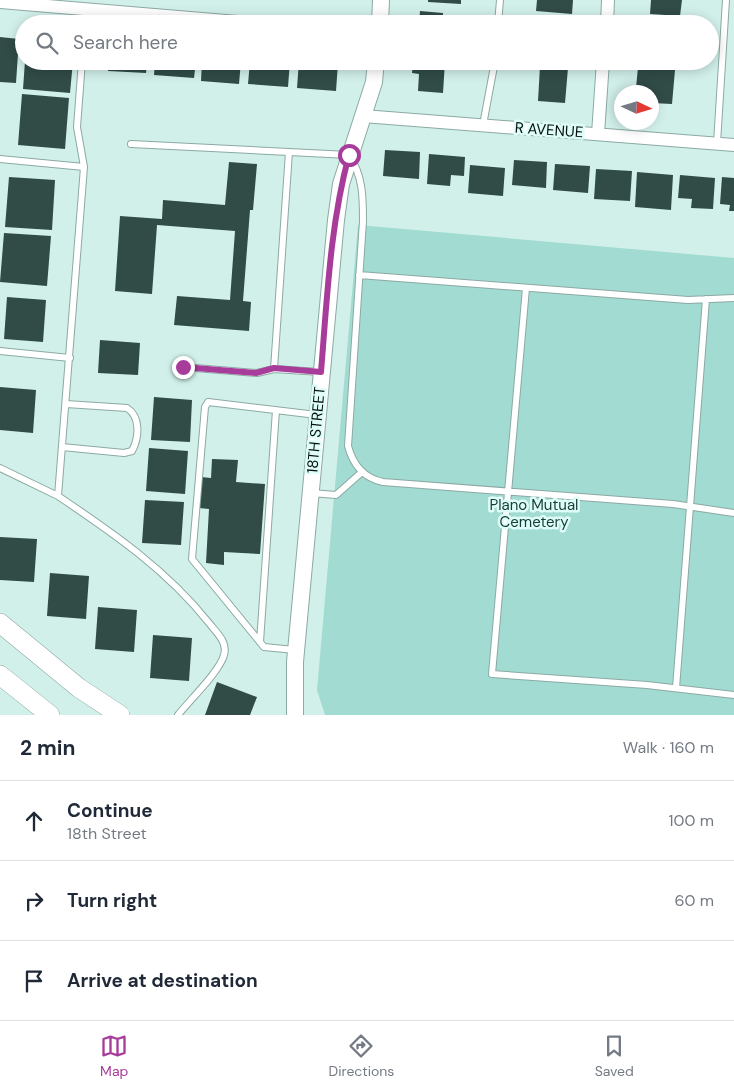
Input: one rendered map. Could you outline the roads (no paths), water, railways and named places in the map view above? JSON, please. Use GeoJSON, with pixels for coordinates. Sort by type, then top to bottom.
{"type":"FeatureCollection","features":[{"type":"Feature","properties":{"kind":"main road"},"geometry":{"type":"LineString","coordinates":[[0,623],[79,688],[120,715]]}},
{"type":"Feature","properties":{"kind":"main road"},"geometry":{"type":"LineString","coordinates":[[0,675],[50,715]]}},
{"type":"Feature","properties":{"kind":"street"},"geometry":{"type":"LineString","coordinates":[[380,15],[381,0]]}},
{"type":"Feature","properties":{"kind":"street"},"geometry":{"type":"LineString","coordinates":[[607,15],[608,0]]}},
{"type":"Feature","properties":{"kind":"street"},"geometry":{"type":"LineString","coordinates":[[0,2],[156,15]]}},
{"type":"Feature","properties":{"kind":"street","name":"18TH STREET"},"geometry":{"type":"LineString","coordinates":[[295,715],[296,650],[335,229],[341,184],[374,82],[375,70]]}},
{"type":"Feature","properties":{"kind":"street"},"geometry":{"type":"LineString","coordinates":[[598,134],[603,70]]}},
{"type":"Feature","properties":{"kind":"street","name":"R AVENUE"},"geometry":{"type":"LineString","coordinates":[[363,116],[734,144]]}},
{"type":"Feature","properties":{"kind":"lane"},"geometry":{"type":"LineString","coordinates":[[499,15],[500,0]]}},
{"type":"Feature","properties":{"kind":"lane"},"geometry":{"type":"LineString","coordinates":[[717,143],[726,0]]}},
{"type":"Feature","properties":{"kind":"lane"},"geometry":{"type":"LineString","coordinates":[[86,9],[86,15]]}},
{"type":"Feature","properties":{"kind":"lane"},"geometry":{"type":"LineString","coordinates":[[58,496],[84,167],[77,127],[81,70]]}},
{"type":"Feature","properties":{"kind":"lane"},"geometry":{"type":"LineString","coordinates":[[483,125],[493,70]]}},
{"type":"Feature","properties":{"kind":"lane"},"geometry":{"type":"LineString","coordinates":[[131,144],[349,155],[356,166],[362,184],[363,221],[348,437],[350,453],[362,472],[370,478],[383,482],[690,507],[734,513]]}},
{"type":"Feature","properties":{"kind":"lane"},"geometry":{"type":"LineString","coordinates":[[274,368],[289,152]]}},
{"type":"Feature","properties":{"kind":"lane"},"geometry":{"type":"LineString","coordinates":[[0,159],[84,167]]}},
{"type":"Feature","properties":{"kind":"lane"},"geometry":{"type":"LineString","coordinates":[[359,275],[688,300],[734,298]]}},
{"type":"Feature","properties":{"kind":"lane"},"geometry":{"type":"LineString","coordinates":[[526,288],[492,674],[676,688],[734,695]]}},
{"type":"Feature","properties":{"kind":"lane"},"geometry":{"type":"LineString","coordinates":[[676,688],[706,299]]}},
{"type":"Feature","properties":{"kind":"lane"},"geometry":{"type":"LineString","coordinates":[[0,352],[70,358]]}},
{"type":"Feature","properties":{"kind":"lane"},"geometry":{"type":"LineString","coordinates":[[183,367],[256,373],[274,368],[321,372]]}},
{"type":"Feature","properties":{"kind":"lane"},"geometry":{"type":"LineString","coordinates":[[296,650],[264,647],[192,559],[204,407],[208,402],[317,415]]}},
{"type":"Feature","properties":{"kind":"lane"},"geometry":{"type":"LineString","coordinates":[[62,447],[124,453],[132,452],[136,445],[138,421],[135,413],[127,408],[66,404]]}},
{"type":"Feature","properties":{"kind":"lane"},"geometry":{"type":"LineString","coordinates":[[260,642],[276,410]]}},
{"type":"Feature","properties":{"kind":"lane"},"geometry":{"type":"LineString","coordinates":[[0,468],[58,496],[152,563],[192,601],[224,642],[225,654],[220,665],[178,715]]}},
{"type":"Feature","properties":{"kind":"lane"},"geometry":{"type":"LineString","coordinates":[[310,493],[336,495],[362,472]]}},
{"type":"Feature","properties":{"kind":"park label","name":"Plano Mutual Cemetery"},"geometry":{"type":"Point","coordinates":[534,514]}}]}
